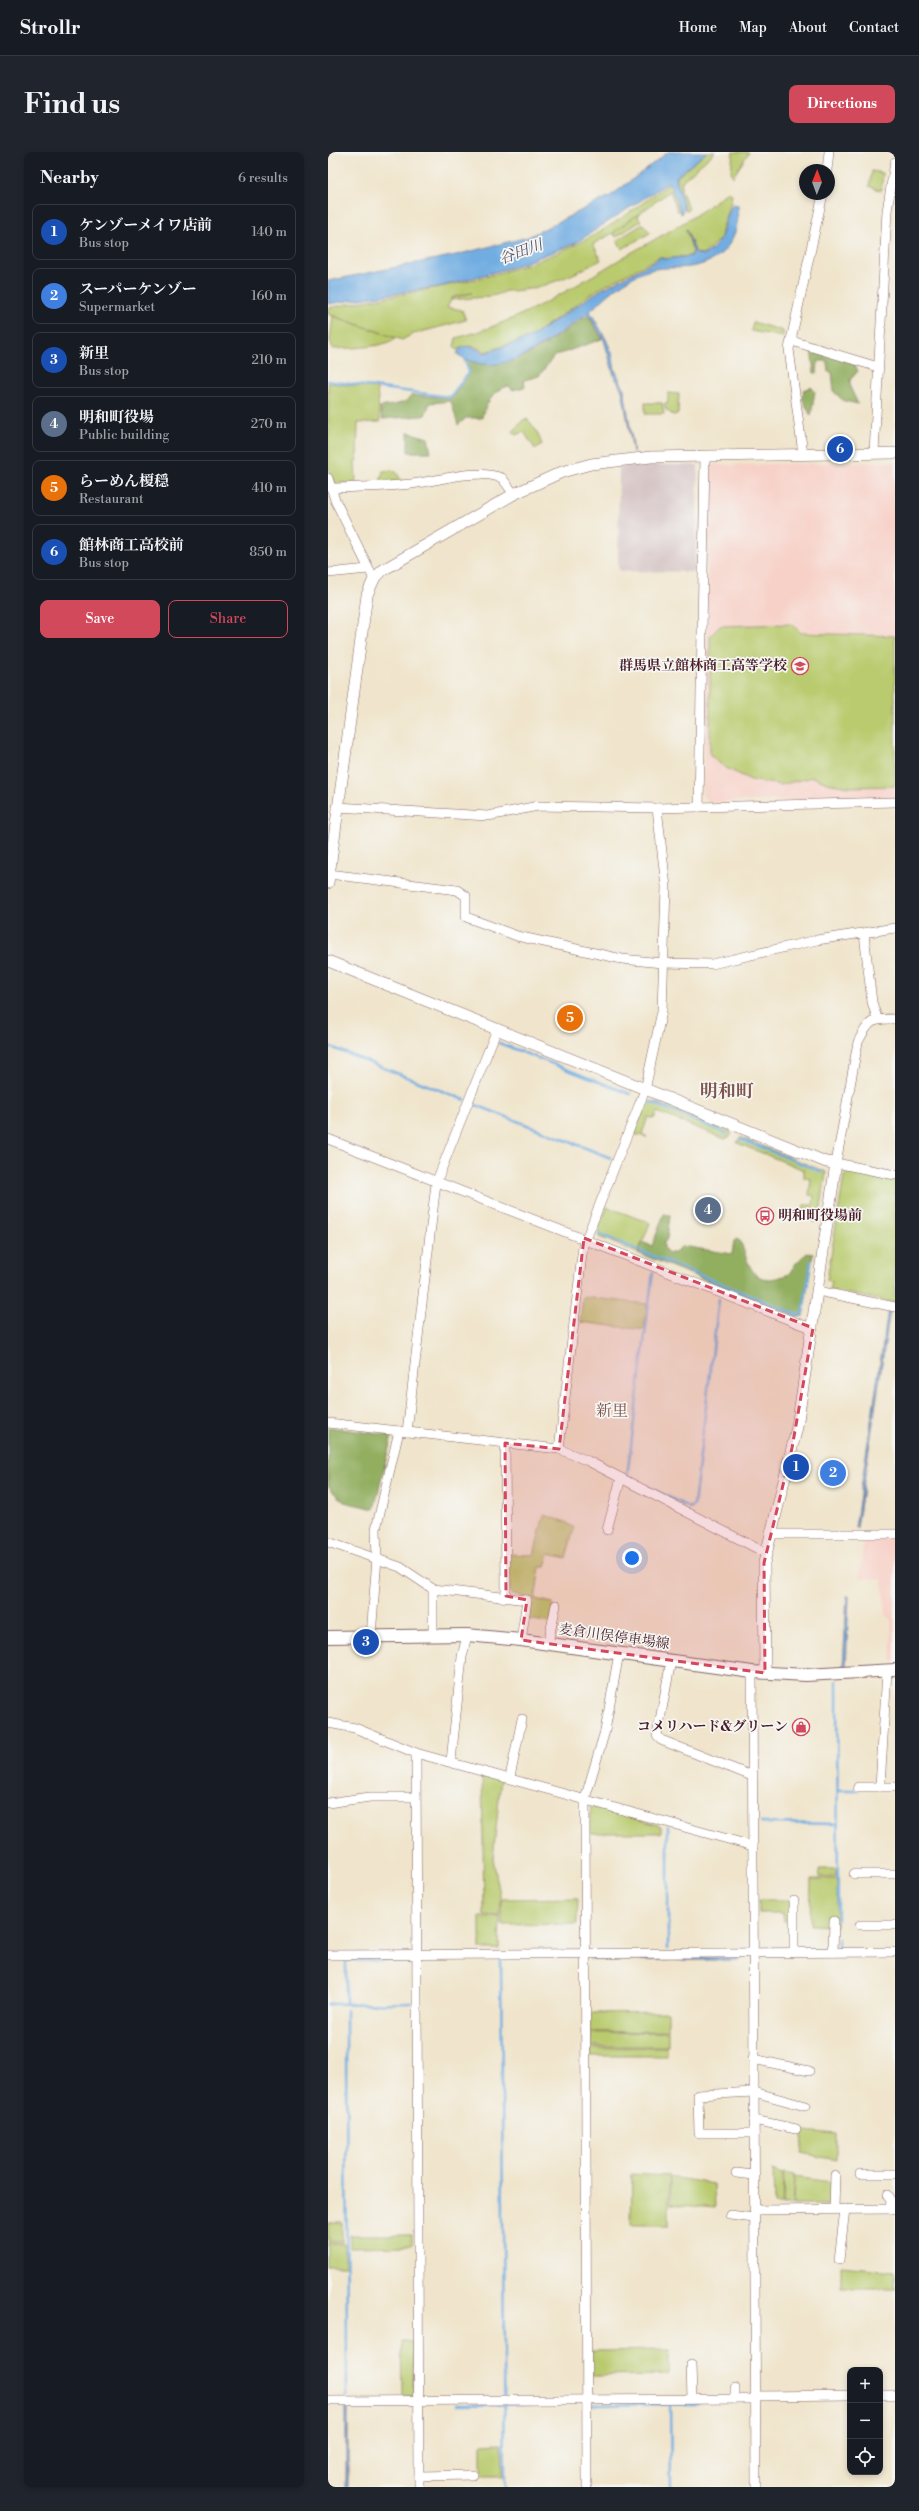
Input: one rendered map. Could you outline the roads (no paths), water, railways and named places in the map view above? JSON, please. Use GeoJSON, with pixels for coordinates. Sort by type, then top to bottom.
{"type":"FeatureCollection","features":[{"type":"Feature","properties":{"kind":"main road","name":"麦倉川俣停車場線"},"geometry":{"type":"LineString","coordinates":[[328,1637],[467,1635],[548,1643],[752,1672],[806,1675],[891,1671]]}},
{"type":"Feature","properties":{"kind":"street"},"geometry":{"type":"LineString","coordinates":[[828,164],[829,152]]}},
{"type":"Feature","properties":{"kind":"street"},"geometry":{"type":"LineString","coordinates":[[874,453],[887,211],[895,162]]}},
{"type":"Feature","properties":{"kind":"street"},"geometry":{"type":"LineString","coordinates":[[803,454],[789,349],[822,200]]}},
{"type":"Feature","properties":{"kind":"street"},"geometry":{"type":"LineString","coordinates":[[792,340],[878,367]]}},
{"type":"Feature","properties":{"kind":"street"},"geometry":{"type":"LineString","coordinates":[[895,453],[651,457],[591,464],[562,472],[514,494],[394,562],[374,579],[367,594],[337,807],[329,878],[457,890],[466,896],[466,917],[517,936],[622,959],[662,963],[712,964],[817,940],[864,934],[895,928]]}},
{"type":"Feature","properties":{"kind":"street"},"geometry":{"type":"LineString","coordinates":[[699,807],[705,456]]}},
{"type":"Feature","properties":{"kind":"street"},"geometry":{"type":"LineString","coordinates":[[332,488],[411,484],[449,476],[479,475],[502,478],[514,494]]}},
{"type":"Feature","properties":{"kind":"street"},"geometry":{"type":"LineString","coordinates":[[328,478],[368,569],[374,579]]}},
{"type":"Feature","properties":{"kind":"street"},"geometry":{"type":"LineString","coordinates":[[328,573],[368,569]]}},
{"type":"Feature","properties":{"kind":"street"},"geometry":{"type":"LineString","coordinates":[[337,807],[488,816],[538,806],[657,808],[895,802]]}},
{"type":"Feature","properties":{"kind":"street"},"geometry":{"type":"LineString","coordinates":[[559,1449],[585,1239],[645,1090],[662,1011],[662,963],[666,887],[657,808]]}},
{"type":"Feature","properties":{"kind":"street"},"geometry":{"type":"LineString","coordinates":[[864,934],[872,1002],[878,1018]]}},
{"type":"Feature","properties":{"kind":"street"},"geometry":{"type":"LineString","coordinates":[[328,961],[826,1162],[895,1175]]}},
{"type":"Feature","properties":{"kind":"street"},"geometry":{"type":"LineString","coordinates":[[766,1673],[764,1578],[766,1553],[792,1448],[813,1328],[836,1163],[858,1042],[868,1024],[878,1018],[895,1020]]}},
{"type":"Feature","properties":{"kind":"street"},"geometry":{"type":"LineString","coordinates":[[371,1636],[377,1558],[376,1529],[403,1432],[436,1183],[497,1029]]}},
{"type":"Feature","properties":{"kind":"street"},"geometry":{"type":"LineString","coordinates":[[328,1139],[436,1183],[585,1239],[813,1328]]}},
{"type":"Feature","properties":{"kind":"street"},"geometry":{"type":"LineString","coordinates":[[818,1291],[895,1307]]}},
{"type":"Feature","properties":{"kind":"street"},"geometry":{"type":"LineString","coordinates":[[328,1423],[559,1449],[621,1478],[766,1553]]}},
{"type":"Feature","properties":{"kind":"street"},"geometry":{"type":"LineString","coordinates":[[505,1443],[506,1596]]}},
{"type":"Feature","properties":{"kind":"street"},"geometry":{"type":"LineString","coordinates":[[606,1530],[621,1478]]}},
{"type":"Feature","properties":{"kind":"street"},"geometry":{"type":"LineString","coordinates":[[770,1534],[895,1534]]}},
{"type":"Feature","properties":{"kind":"street"},"geometry":{"type":"LineString","coordinates":[[328,1542],[400,1567],[433,1589],[506,1596],[528,1600],[521,1640]]}},
{"type":"Feature","properties":{"kind":"street"},"geometry":{"type":"LineString","coordinates":[[433,1589],[433,1636]]}},
{"type":"Feature","properties":{"kind":"street"},"geometry":{"type":"LineString","coordinates":[[548,1643],[556,1605]]}},
{"type":"Feature","properties":{"kind":"street"},"geometry":{"type":"LineString","coordinates":[[451,1761],[462,1657],[467,1635]]}},
{"type":"Feature","properties":{"kind":"street"},"geometry":{"type":"LineString","coordinates":[[587,2487],[585,1798],[605,1731],[619,1653]]}},
{"type":"Feature","properties":{"kind":"street"},"geometry":{"type":"LineString","coordinates":[[671,1661],[657,1736],[661,1740],[752,1776]]}},
{"type":"Feature","properties":{"kind":"street"},"geometry":{"type":"LineString","coordinates":[[880,1787],[891,1671]]}},
{"type":"Feature","properties":{"kind":"street"},"geometry":{"type":"LineString","coordinates":[[752,1672],[752,1952],[756,2487]]}},
{"type":"Feature","properties":{"kind":"street"},"geometry":{"type":"LineString","coordinates":[[510,1777],[522,1719]]}},
{"type":"Feature","properties":{"kind":"street"},"geometry":{"type":"LineString","coordinates":[[328,1723],[355,1728],[416,1753],[510,1777],[753,1846]]}},
{"type":"Feature","properties":{"kind":"street"},"geometry":{"type":"LineString","coordinates":[[416,1753],[419,2487]]}},
{"type":"Feature","properties":{"kind":"street"},"geometry":{"type":"LineString","coordinates":[[858,1787],[895,1788]]}},
{"type":"Feature","properties":{"kind":"street"},"geometry":{"type":"LineString","coordinates":[[328,1803],[370,1797],[416,1798]]}},
{"type":"Feature","properties":{"kind":"street"},"geometry":{"type":"LineString","coordinates":[[854,1874],[895,1874]]}},
{"type":"Feature","properties":{"kind":"street"},"geometry":{"type":"LineString","coordinates":[[794,1901],[794,1952]]}},
{"type":"Feature","properties":{"kind":"street"},"geometry":{"type":"LineString","coordinates":[[833,1952],[834,1921]]}},
{"type":"Feature","properties":{"kind":"street"},"geometry":{"type":"LineString","coordinates":[[860,1925],[895,1925]]}},
{"type":"Feature","properties":{"kind":"street"},"geometry":{"type":"LineString","coordinates":[[328,1955],[895,1952]]}},
{"type":"Feature","properties":{"kind":"street"},"geometry":{"type":"LineString","coordinates":[[754,2059],[809,2071]]}},
{"type":"Feature","properties":{"kind":"street"},"geometry":{"type":"LineString","coordinates":[[754,2133],[703,2134],[698,2130],[700,2093],[754,2092],[805,2106]]}},
{"type":"Feature","properties":{"kind":"street"},"geometry":{"type":"LineString","coordinates":[[754,2120],[796,2129]]}},
{"type":"Feature","properties":{"kind":"street"},"geometry":{"type":"LineString","coordinates":[[736,2173],[754,2175]]}},
{"type":"Feature","properties":{"kind":"street"},"geometry":{"type":"LineString","coordinates":[[860,2174],[895,2174]]}},
{"type":"Feature","properties":{"kind":"street"},"geometry":{"type":"LineString","coordinates":[[834,2210],[835,2175]]}},
{"type":"Feature","properties":{"kind":"street"},"geometry":{"type":"LineString","coordinates":[[730,2215],[845,2209],[893,2209],[891,2201],[886,2195]]}},
{"type":"Feature","properties":{"kind":"street"},"geometry":{"type":"LineString","coordinates":[[839,2260],[845,2209]]}},
{"type":"Feature","properties":{"kind":"street"},"geometry":{"type":"LineString","coordinates":[[691,2364],[692,2399]]}},
{"type":"Feature","properties":{"kind":"street"},"geometry":{"type":"LineString","coordinates":[[735,2388],[735,2399]]}},
{"type":"Feature","properties":{"kind":"street"},"geometry":{"type":"LineString","coordinates":[[328,2400],[735,2399],[755,2397],[847,2395]]}},
{"type":"Feature","properties":{"kind":"street"},"geometry":{"type":"LineString","coordinates":[[883,2395],[895,2395]]}},
{"type":"Feature","properties":{"kind":"street"},"geometry":{"type":"LineString","coordinates":[[419,2476],[474,2475]]}},
{"type":"Feature","properties":{"kind":"water","name":"谷田川"},"geometry":{"type":"Polygon","coordinates":[[[668,152],[707,152],[676,177],[684,209],[681,214],[669,182],[574,244],[513,267],[443,286],[328,304],[328,281],[456,255],[528,237],[612,195],[668,152]]]}},
{"type":"Feature","properties":{"kind":"water"},"geometry":{"type":"Polygon","coordinates":[[[733,204],[738,205],[736,228],[733,238],[721,254],[712,260],[690,267],[661,268],[637,275],[629,279],[590,311],[606,339],[612,353],[615,370],[624,389],[634,452],[622,390],[614,375],[604,340],[588,313],[542,345],[509,361],[492,364],[474,362],[457,354],[463,347],[466,346],[485,353],[531,337],[599,291],[656,261],[660,257],[664,259],[692,256],[693,251],[686,229],[696,254],[704,255],[717,244],[733,204]]]}},
{"type":"Feature","properties":{"kind":"water"},"geometry":{"type":"Polygon","coordinates":[[[888,1310],[890,1310],[857,1528],[855,1528],[888,1310]]]}},
{"type":"Feature","properties":{"kind":"water"},"geometry":{"type":"Polygon","coordinates":[[[847,1596],[849,1596],[846,1667],[843,1667],[847,1596]]]}},
{"type":"Feature","properties":{"kind":"water"},"geometry":{"type":"Polygon","coordinates":[[[741,1957],[741,1960],[590,1960],[590,1958],[741,1957]]]}},
{"type":"Feature","properties":{"kind":"water"},"geometry":{"type":"Polygon","coordinates":[[[346,2407],[348,2407],[348,2487],[346,2487],[346,2407]]]}},
{"type":"Feature","properties":{"kind":"waterway"},"geometry":{"type":"LineString","coordinates":[[328,381],[450,397],[469,372],[464,358]]}},
{"type":"Feature","properties":{"kind":"waterway"},"geometry":{"type":"LineString","coordinates":[[499,1043],[630,1094]]}},
{"type":"Feature","properties":{"kind":"waterway"},"geometry":{"type":"LineString","coordinates":[[328,1046],[465,1100]]}},
{"type":"Feature","properties":{"kind":"waterway"},"geometry":{"type":"LineString","coordinates":[[650,1102],[727,1134]]}},
{"type":"Feature","properties":{"kind":"waterway"},"geometry":{"type":"LineString","coordinates":[[471,1103],[611,1158]]}},
{"type":"Feature","properties":{"kind":"waterway"},"geometry":{"type":"LineString","coordinates":[[740,1139],[822,1172]]}},
{"type":"Feature","properties":{"kind":"waterway"},"geometry":{"type":"LineString","coordinates":[[599,1234],[798,1315],[803,1313],[811,1261]]}},
{"type":"Feature","properties":{"kind":"waterway"},"geometry":{"type":"LineString","coordinates":[[627,1477],[653,1272]]}},
{"type":"Feature","properties":{"kind":"waterway"},"geometry":{"type":"LineString","coordinates":[[647,1486],[690,1508],[694,1505],[719,1299]]}},
{"type":"Feature","properties":{"kind":"waterway"},"geometry":{"type":"LineString","coordinates":[[837,1681],[838,1920]]}},
{"type":"Feature","properties":{"kind":"waterway"},"geometry":{"type":"LineString","coordinates":[[837,1790],[858,1790]]}},
{"type":"Feature","properties":{"kind":"waterway"},"geometry":{"type":"LineString","coordinates":[[761,1823],[838,1824]]}},
{"type":"Feature","properties":{"kind":"waterway"},"geometry":{"type":"LineString","coordinates":[[668,1826],[668,1949]]}},
{"type":"Feature","properties":{"kind":"waterway"},"geometry":{"type":"LineString","coordinates":[[838,1939],[838,1947]]}},
{"type":"Feature","properties":{"kind":"waterway"},"geometry":{"type":"LineString","coordinates":[[501,1959],[505,2487]]}},
{"type":"Feature","properties":{"kind":"waterway"},"geometry":{"type":"LineString","coordinates":[[345,1960],[412,1960]]}},
{"type":"Feature","properties":{"kind":"waterway"},"geometry":{"type":"LineString","coordinates":[[346,1960],[346,2004]]}},
{"type":"Feature","properties":{"kind":"waterway"},"geometry":{"type":"LineString","coordinates":[[328,2004],[411,2003]]}},
{"type":"Feature","properties":{"kind":"waterway"},"geometry":{"type":"LineString","coordinates":[[346,2010],[347,2396]]}},
{"type":"Feature","properties":{"kind":"waterway"},"geometry":{"type":"LineString","coordinates":[[457,2405],[548,2404]]}},
{"type":"Feature","properties":{"kind":"waterway"},"geometry":{"type":"LineString","coordinates":[[670,2404],[671,2487]]}},
{"type":"Feature","properties":{"kind":"waterway"},"geometry":{"type":"LineString","coordinates":[[593,2405],[698,2404]]}},
{"type":"Feature","properties":{"kind":"place","name":"館林商工高校前"},"geometry":{"type":"Point","coordinates":[840,449]}},
{"type":"Feature","properties":{"kind":"place","name":"群馬県立館林商工高等学校"},"geometry":{"type":"Point","coordinates":[800,666]}},
{"type":"Feature","properties":{"kind":"place","name":"らーめん榎穏"},"geometry":{"type":"Point","coordinates":[570,1018]}},
{"type":"Feature","properties":{"kind":"place","name":"明和町役場"},"geometry":{"type":"Point","coordinates":[708,1210]}},
{"type":"Feature","properties":{"kind":"place","name":"明和町役場前"},"geometry":{"type":"Point","coordinates":[765,1216]}},
{"type":"Feature","properties":{"kind":"place","name":"ケンゾーメイワ店前"},"geometry":{"type":"Point","coordinates":[796,1467]}},
{"type":"Feature","properties":{"kind":"place","name":"スーパーケンゾー"},"geometry":{"type":"Point","coordinates":[833,1473]}},
{"type":"Feature","properties":{"kind":"place","name":"新里"},"geometry":{"type":"Point","coordinates":[366,1642]}},
{"type":"Feature","properties":{"kind":"place","name":"コメリハード&グリーン"},"geometry":{"type":"Point","coordinates":[801,1727]}},
{"type":"Feature","properties":{"kind":"district","name":"明和町"},"geometry":{"type":"Point","coordinates":[727,1091]}},
{"type":"Feature","properties":{"kind":"district","name":"新里"},"geometry":{"type":"Point","coordinates":[612,1411]}}]}
